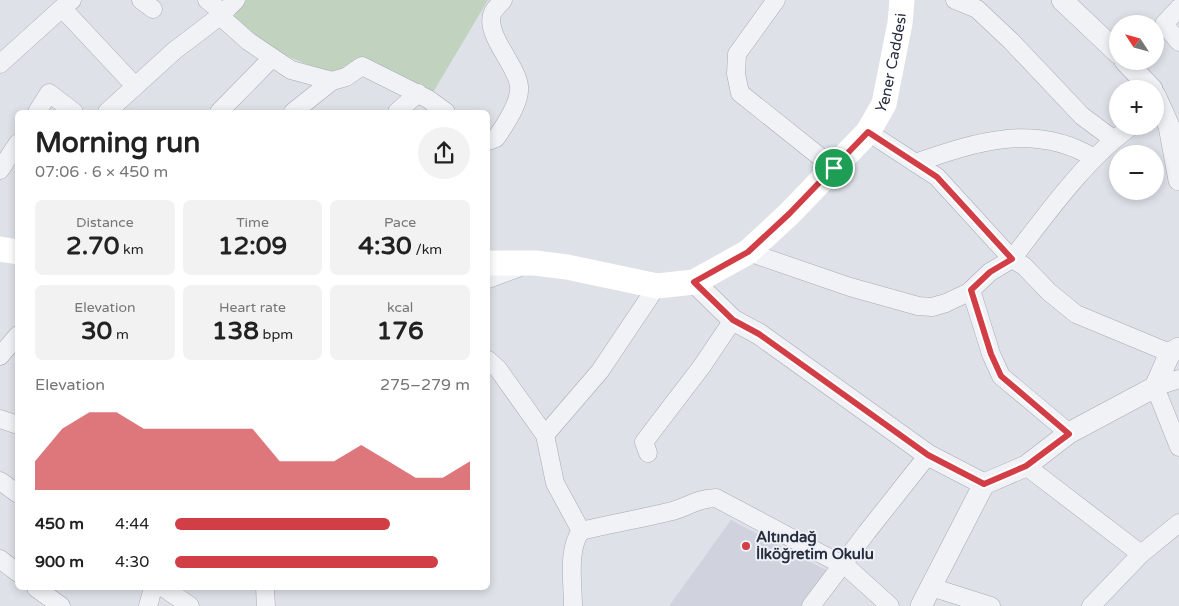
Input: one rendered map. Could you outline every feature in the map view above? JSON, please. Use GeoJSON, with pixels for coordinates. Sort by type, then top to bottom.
{"type":"FeatureCollection","features":[{"type":"Feature","properties":{"kind":"main road","name":"Yener Caddesi"},"geometry":{"type":"LineString","coordinates":[[694,282],[748,252],[868,132],[884,104],[900,23],[902,0]]}},
{"type":"Feature","properties":{"kind":"main road"},"geometry":{"type":"LineString","coordinates":[[0,249],[15,252]]}},
{"type":"Feature","properties":{"kind":"main road"},"geometry":{"type":"LineString","coordinates":[[490,263],[535,262],[656,286],[694,282]]}},
{"type":"Feature","properties":{"kind":"street"},"geometry":{"type":"LineString","coordinates":[[207,0],[272,58],[291,70],[332,81]]}},
{"type":"Feature","properties":{"kind":"street"},"geometry":{"type":"LineString","coordinates":[[109,110],[174,51],[222,14],[236,0]]}},
{"type":"Feature","properties":{"kind":"street"},"geometry":{"type":"LineString","coordinates":[[490,140],[496,138],[511,116],[520,88],[515,71],[497,40],[492,21],[493,12],[503,0]]}},
{"type":"Feature","properties":{"kind":"street"},"geometry":{"type":"LineString","coordinates":[[776,0],[737,54],[736,74],[740,93],[834,168]]}},
{"type":"Feature","properties":{"kind":"street"},"geometry":{"type":"LineString","coordinates":[[955,0],[977,9],[1012,41],[1082,116],[1113,139]]}},
{"type":"Feature","properties":{"kind":"street"},"geometry":{"type":"LineString","coordinates":[[1062,0],[1109,44]]}},
{"type":"Feature","properties":{"kind":"street"},"geometry":{"type":"LineString","coordinates":[[0,64],[67,4],[135,86]]}},
{"type":"Feature","properties":{"kind":"street"},"geometry":{"type":"LineString","coordinates":[[1179,8],[1164,24],[1179,42]]}},
{"type":"Feature","properties":{"kind":"street"},"geometry":{"type":"LineString","coordinates":[[221,110],[272,58]]}},
{"type":"Feature","properties":{"kind":"street"},"geometry":{"type":"LineString","coordinates":[[296,110],[332,81],[346,76],[362,66],[418,93],[443,110]]}},
{"type":"Feature","properties":{"kind":"street"},"geometry":{"type":"LineString","coordinates":[[1132,70],[1140,80]]}},
{"type":"Feature","properties":{"kind":"street"},"geometry":{"type":"LineString","coordinates":[[38,110],[49,93],[71,110]]}},
{"type":"Feature","properties":{"kind":"street"},"geometry":{"type":"LineString","coordinates":[[399,110],[418,93]]}},
{"type":"Feature","properties":{"kind":"street"},"geometry":{"type":"LineString","coordinates":[[1164,111],[1174,123],[1179,180]]}},
{"type":"Feature","properties":{"kind":"street"},"geometry":{"type":"LineString","coordinates":[[868,132],[937,177],[1012,259],[1024,266],[1049,292],[1076,314],[1174,351],[1155,387],[1179,447]]}},
{"type":"Feature","properties":{"kind":"street"},"geometry":{"type":"LineString","coordinates":[[748,252],[850,287],[918,306],[946,303],[971,290],[990,272],[1012,259],[1094,158],[1119,135]]}},
{"type":"Feature","properties":{"kind":"street"},"geometry":{"type":"LineString","coordinates":[[915,163],[972,144],[1028,138],[1074,146],[1094,158]]}},
{"type":"Feature","properties":{"kind":"street"},"geometry":{"type":"LineString","coordinates":[[0,170],[15,148]]}},
{"type":"Feature","properties":{"kind":"street"},"geometry":{"type":"LineString","coordinates":[[490,278],[535,262]]}},
{"type":"Feature","properties":{"kind":"street"},"geometry":{"type":"LineString","coordinates":[[694,282],[733,320],[759,334],[928,455],[984,484]]}},
{"type":"Feature","properties":{"kind":"street"},"geometry":{"type":"LineString","coordinates":[[544,435],[600,370],[656,286]]}},
{"type":"Feature","properties":{"kind":"street"},"geometry":{"type":"LineString","coordinates":[[971,290],[991,354],[1001,376],[1069,434]]}},
{"type":"Feature","properties":{"kind":"street"},"geometry":{"type":"LineString","coordinates":[[648,453],[644,442],[702,366],[733,320]]}},
{"type":"Feature","properties":{"kind":"street"},"geometry":{"type":"LineString","coordinates":[[0,356],[15,338]]}},
{"type":"Feature","properties":{"kind":"street"},"geometry":{"type":"LineString","coordinates":[[490,362],[498,369],[544,435],[555,483],[581,531]]}},
{"type":"Feature","properties":{"kind":"street"},"geometry":{"type":"LineString","coordinates":[[921,606],[984,484],[1026,466],[1069,434],[1155,387],[1179,379]]}},
{"type":"Feature","properties":{"kind":"street"},"geometry":{"type":"LineString","coordinates":[[0,418],[15,424]]}},
{"type":"Feature","properties":{"kind":"street"},"geometry":{"type":"LineString","coordinates":[[812,606],[928,455]]}},
{"type":"Feature","properties":{"kind":"street"},"geometry":{"type":"LineString","coordinates":[[1026,466],[1141,554]]}},
{"type":"Feature","properties":{"kind":"street"},"geometry":{"type":"LineString","coordinates":[[0,481],[15,492]]}},
{"type":"Feature","properties":{"kind":"street"},"geometry":{"type":"LineString","coordinates":[[573,606],[573,555],[576,537],[581,531],[671,512],[701,498],[716,498],[843,566],[890,606]]}},
{"type":"Feature","properties":{"kind":"street"},"geometry":{"type":"LineString","coordinates":[[1091,606],[1141,554],[1179,523]]}},
{"type":"Feature","properties":{"kind":"street"},"geometry":{"type":"LineString","coordinates":[[0,559],[15,571]]}},
{"type":"Feature","properties":{"kind":"street"},"geometry":{"type":"LineString","coordinates":[[931,587],[991,606]]}},
{"type":"Feature","properties":{"kind":"street"},"geometry":{"type":"LineString","coordinates":[[148,606],[153,590]]}},
{"type":"Feature","properties":{"kind":"street"},"geometry":{"type":"LineString","coordinates":[[167,590],[190,606]]}},
{"type":"Feature","properties":{"kind":"street"},"geometry":{"type":"LineString","coordinates":[[265,590],[266,606]]}},
{"type":"Feature","properties":{"kind":"street"},"geometry":{"type":"LineString","coordinates":[[40,593],[61,606]]}},
{"type":"Feature","properties":{"kind":"shaded area","name":"Altındağ İlköğretim Okulu"},"geometry":{"type":"Polygon","coordinates":[[[731,520],[828,571],[803,606],[669,606],[731,520]]]}},
{"type":"Feature","properties":{"kind":"green space"},"geometry":{"type":"Polygon","coordinates":[[[246,0],[488,0],[429,99],[364,60],[332,75],[280,53],[233,18],[246,0]]]}},
{"type":"Feature","properties":{"kind":"place","name":"Altındağ İlköğretim Okulu"},"geometry":{"type":"Point","coordinates":[746,546]}},
{"type":"Feature","properties":{"kind":"route"},"geometry":{"type":"LineString","coordinates":[[868,132],[937,177],[1012,259],[990,272],[971,290],[991,354],[1001,376],[1069,434],[1026,466],[984,484],[928,455],[759,334],[733,320],[694,282],[748,252],[834,168],[868,132]]}}]}
